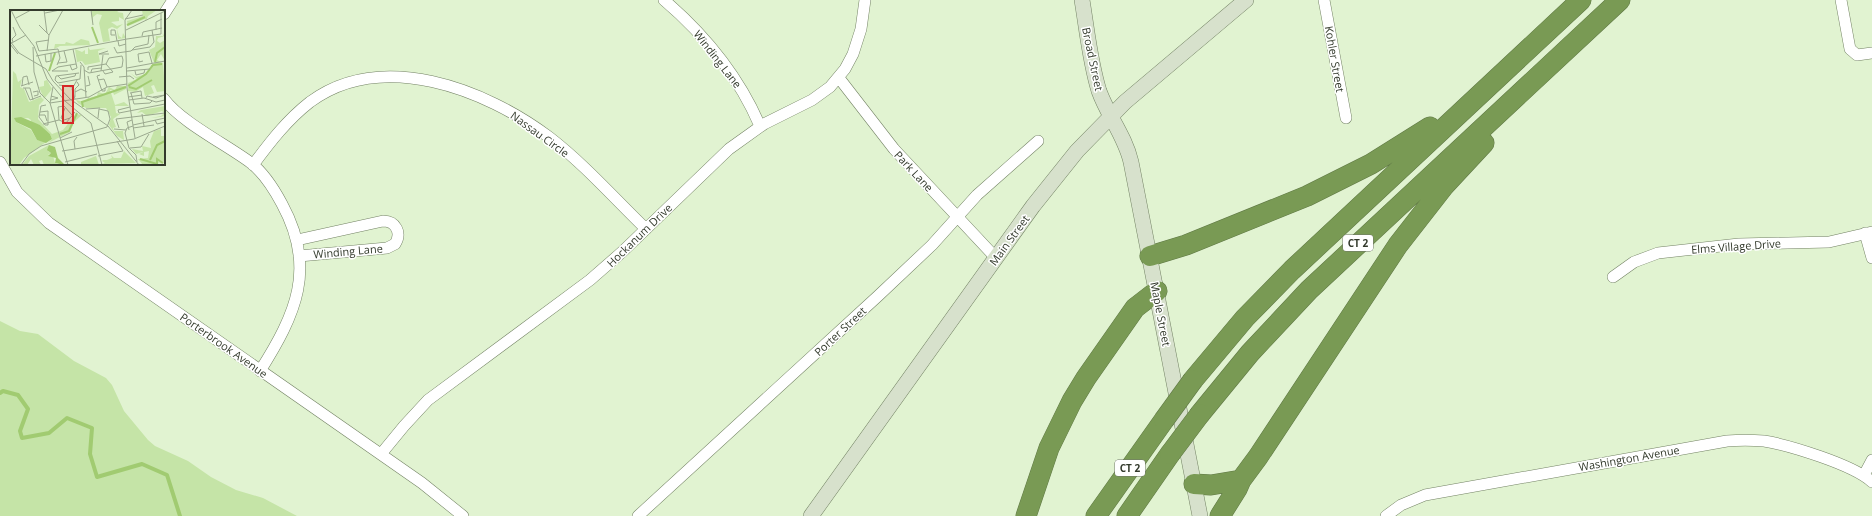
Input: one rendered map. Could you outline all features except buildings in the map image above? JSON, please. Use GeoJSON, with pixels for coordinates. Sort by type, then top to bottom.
{"type":"FeatureCollection","features":[{"type":"Feature","properties":{"kind":"highway","name":"CT 2"},"geometry":{"type":"LineString","coordinates":[[1096,516],[1194,380],[1229,336],[1269,293],[1335,228],[1581,0]]}},
{"type":"Feature","properties":{"kind":"highway","name":"CT 2"},"geometry":{"type":"LineString","coordinates":[[1127,516],[1170,454],[1234,371],[1296,304],[1620,0]]}},
{"type":"Feature","properties":{"kind":"highway"},"geometry":{"type":"LineString","coordinates":[[1220,516],[1241,480],[1401,240],[1444,186],[1500,126],[1529,85]]}},
{"type":"Feature","properties":{"kind":"highway"},"geometry":{"type":"LineString","coordinates":[[1150,256],[1200,239],[1286,205],[1338,181],[1385,156],[1467,106]]}},
{"type":"Feature","properties":{"kind":"highway"},"geometry":{"type":"LineString","coordinates":[[1026,516],[1049,448],[1072,401],[1086,378],[1135,308],[1157,291]]}},
{"type":"Feature","properties":{"kind":"highway"},"geometry":{"type":"LineString","coordinates":[[1194,484],[1211,485],[1241,480]]}},
{"type":"Feature","properties":{"kind":"main road","name":"Broad Street"},"geometry":{"type":"LineString","coordinates":[[1082,0],[1096,81],[1110,116]]}},
{"type":"Feature","properties":{"kind":"main road","name":"Main Street"},"geometry":{"type":"LineString","coordinates":[[811,516],[1054,178],[1110,116],[1125,102],[1246,0]]}},
{"type":"Feature","properties":{"kind":"main road","name":"Maple Street"},"geometry":{"type":"LineString","coordinates":[[1110,116],[1128,151],[1157,291],[1200,516]]}},
{"type":"Feature","properties":{"kind":"street"},"geometry":{"type":"LineString","coordinates":[[165,12],[173,0]]}},
{"type":"Feature","properties":{"kind":"street","name":"Winding Lane"},"geometry":{"type":"LineString","coordinates":[[664,0],[692,26],[723,62],[749,102],[760,126]]}},
{"type":"Feature","properties":{"kind":"street","name":"Hockanum Drive"},"geometry":{"type":"LineString","coordinates":[[381,454],[428,400],[571,295],[622,252],[718,158],[760,126],[820,95],[839,78],[850,62],[858,43],[865,0]]}},
{"type":"Feature","properties":{"kind":"street","name":"Kohler Street"},"geometry":{"type":"LineString","coordinates":[[1324,0],[1346,118]]}},
{"type":"Feature","properties":{"kind":"street"},"geometry":{"type":"LineString","coordinates":[[1841,0],[1850,49],[1857,55],[1872,52]]}},
{"type":"Feature","properties":{"kind":"street","name":"Nassau Circle"},"geometry":{"type":"LineString","coordinates":[[253,165],[286,123],[301,109],[324,94],[348,83],[366,79],[390,77],[419,80],[473,94],[501,107],[531,124],[578,162],[646,229]]}},
{"type":"Feature","properties":{"kind":"street","name":"Park Lane"},"geometry":{"type":"LineString","coordinates":[[839,78],[894,149],[996,258]]}},
{"type":"Feature","properties":{"kind":"street","name":"Winding Lane"},"geometry":{"type":"LineString","coordinates":[[165,100],[176,112],[253,165],[261,173],[286,211],[297,240],[299,280],[292,312],[280,340],[260,370]]}},
{"type":"Feature","properties":{"kind":"street","name":"Porter Street"},"geometry":{"type":"LineString","coordinates":[[638,516],[883,290],[932,244],[977,195],[1038,141]]}},
{"type":"Feature","properties":{"kind":"street","name":"Porterbrook Avenue"},"geometry":{"type":"LineString","coordinates":[[0,162],[17,192],[49,223],[422,482],[463,516]]}},
{"type":"Feature","properties":{"kind":"street","name":"Winding Lane"},"geometry":{"type":"LineString","coordinates":[[297,240],[383,221],[391,223],[396,227],[398,233],[395,244],[386,248],[299,256]]}},
{"type":"Feature","properties":{"kind":"street"},"geometry":{"type":"LineString","coordinates":[[1869,232],[1872,258]]}},
{"type":"Feature","properties":{"kind":"street","name":"Elms Village Drive"},"geometry":{"type":"LineString","coordinates":[[1613,277],[1634,262],[1658,253],[1739,244],[1829,242],[1869,232]]}},
{"type":"Feature","properties":{"kind":"street","name":"Washington Avenue"},"geometry":{"type":"LineString","coordinates":[[1386,516],[1401,505],[1425,495],[1727,441],[1754,440],[1778,444],[1846,466],[1868,479]]}},
{"type":"Feature","properties":{"kind":"street"},"geometry":{"type":"LineString","coordinates":[[1868,479],[1872,460]]}},
{"type":"Feature","properties":{"kind":"green space"},"geometry":{"type":"Polygon","coordinates":[[[0,321],[20,331],[38,334],[74,361],[106,378],[112,385],[124,411],[148,440],[155,446],[188,461],[211,477],[236,490],[263,498],[297,516],[0,516],[0,321]]]}},
{"type":"Feature","properties":{"kind":"waterway"},"geometry":{"type":"LineString","coordinates":[[0,393],[3,391],[18,395],[28,409],[20,431],[22,438],[49,433],[67,418],[92,428],[90,454],[97,477],[142,464],[167,475],[180,516]]}}]}
